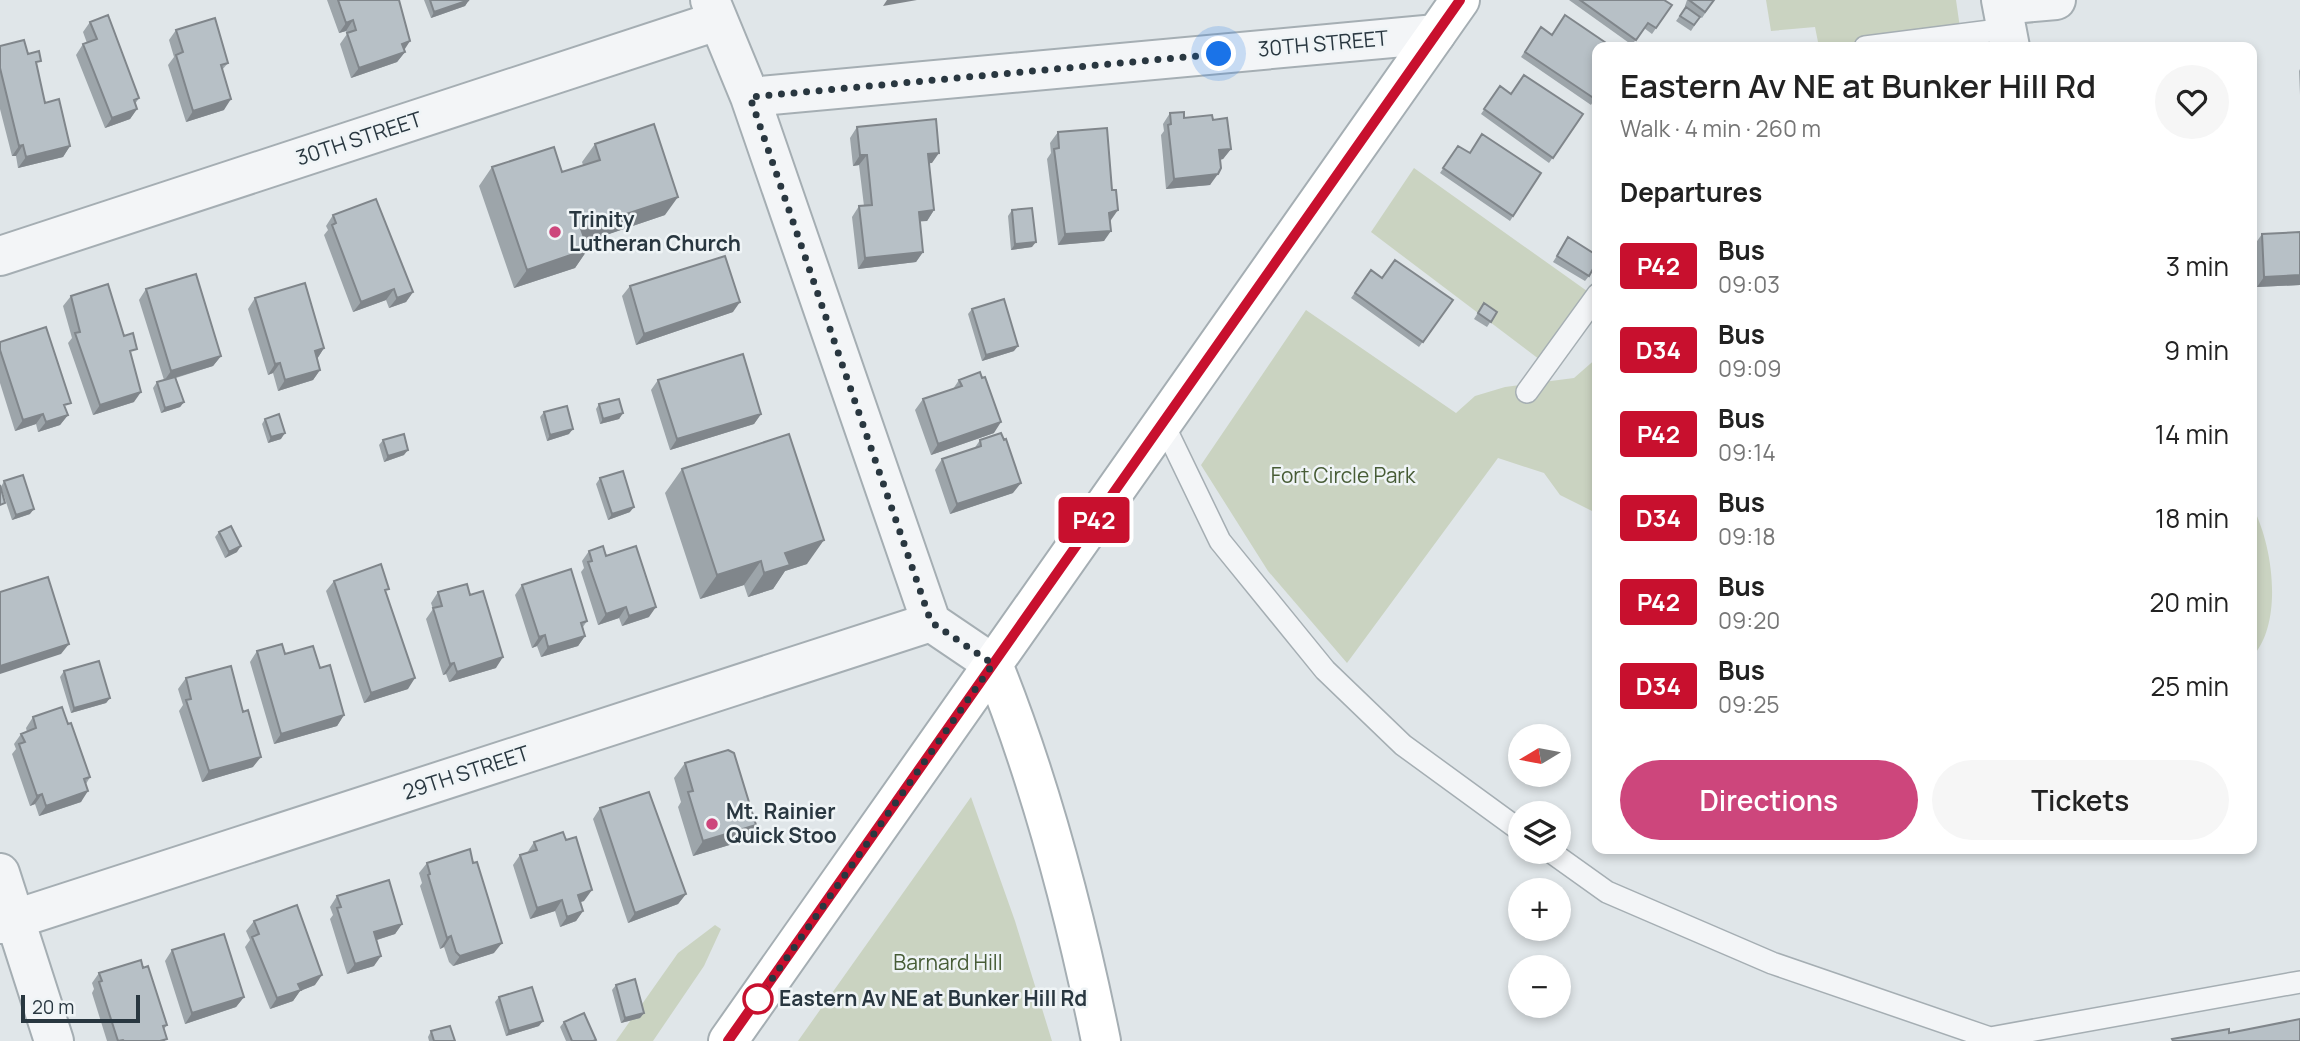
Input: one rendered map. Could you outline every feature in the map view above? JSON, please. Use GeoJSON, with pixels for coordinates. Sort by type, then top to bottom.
{"type":"FeatureCollection","features":[{"type":"Feature","properties":{"kind":"main road"},"geometry":{"type":"LineString","coordinates":[[728,1041],[1460,0]]}},
{"type":"Feature","properties":{"kind":"main road"},"geometry":{"type":"LineString","coordinates":[[993,664],[1025,744],[1048,823],[1101,1041]]}},
{"type":"Feature","properties":{"kind":"street"},"geometry":{"type":"LineString","coordinates":[[2005,20],[2056,0]]}},
{"type":"Feature","properties":{"kind":"street","name":"30TH STREET"},"geometry":{"type":"LineString","coordinates":[[0,256],[713,10]]}},
{"type":"Feature","properties":{"kind":"street"},"geometry":{"type":"LineString","coordinates":[[713,10],[750,97],[931,622],[993,664]]}},
{"type":"Feature","properties":{"kind":"street","name":"30TH STREET"},"geometry":{"type":"LineString","coordinates":[[750,97],[1436,34]]}},
{"type":"Feature","properties":{"kind":"street","name":"29TH STREET"},"geometry":{"type":"LineString","coordinates":[[7,921],[931,622]]}},
{"type":"Feature","properties":{"kind":"street"},"geometry":{"type":"LineString","coordinates":[[0,873],[7,921],[54,1041]]}},
{"type":"Feature","properties":{"kind":"lane"},"geometry":{"type":"LineString","coordinates":[[1891,42],[2005,20]]}},
{"type":"Feature","properties":{"kind":"lane"},"geometry":{"type":"LineString","coordinates":[[1527,392],[1592,302]]}},
{"type":"Feature","properties":{"kind":"lane"},"geometry":{"type":"LineString","coordinates":[[1163,423],[1220,541],[1325,670],[1403,745],[1508,822]]}},
{"type":"Feature","properties":{"kind":"lane"},"geometry":{"type":"LineString","coordinates":[[1568,864],[1607,892],[1772,963],[1990,1038],[2300,982]]}},
{"type":"Feature","properties":{"kind":"green space"},"geometry":{"type":"Polygon","coordinates":[[[1766,0],[1956,0],[1961,35],[1878,42],[1818,42],[1815,27],[1771,31],[1766,0]]]}},
{"type":"Feature","properties":{"kind":"green space"},"geometry":{"type":"Polygon","coordinates":[[[1414,168],[1592,295],[1592,300],[1556,372],[1371,232],[1414,168]]]}},
{"type":"Feature","properties":{"kind":"green space","name":"Fort Circle Park"},"geometry":{"type":"Polygon","coordinates":[[[1306,310],[1456,413],[1475,396],[1505,387],[1574,378],[1592,362],[1592,511],[1560,495],[1544,473],[1498,458],[1347,663],[1268,571],[1201,465],[1306,310]]]}},
{"type":"Feature","properties":{"kind":"green space"},"geometry":{"type":"Polygon","coordinates":[[[2257,517],[2270,562],[2272,583],[2272,604],[2262,642],[2257,650],[2257,517]]]}},
{"type":"Feature","properties":{"kind":"green space","name":"Barnard Hill"},"geometry":{"type":"Polygon","coordinates":[[[971,797],[1015,921],[1052,1041],[798,1041],[971,797]]]}},
{"type":"Feature","properties":{"kind":"green space"},"geometry":{"type":"Polygon","coordinates":[[[715,925],[721,929],[704,966],[653,1041],[616,1041],[678,953],[715,925]]]}},
{"type":"Feature","properties":{"kind":"building"},"geometry":{"type":"Polygon","coordinates":[[[338,0],[399,0],[410,41],[402,44],[405,52],[359,68],[347,33],[356,30],[353,20],[346,23],[338,0]]]}},
{"type":"Feature","properties":{"kind":"building"},"geometry":{"type":"Polygon","coordinates":[[[430,0],[469,0],[434,12],[430,0]]]}},
{"type":"Feature","properties":{"kind":"building"},"geometry":{"type":"Polygon","coordinates":[[[1580,0],[1664,0],[1672,5],[1656,28],[1648,23],[1636,40],[1580,0]]]}},
{"type":"Feature","properties":{"kind":"building"},"geometry":{"type":"Polygon","coordinates":[[[1689,0],[1714,0],[1705,12],[1689,0]]]}},
{"type":"Feature","properties":{"kind":"building"},"geometry":{"type":"Polygon","coordinates":[[[1686,7],[1700,17],[1694,25],[1680,16],[1686,7]]]}},
{"type":"Feature","properties":{"kind":"building"},"geometry":{"type":"Polygon","coordinates":[[[108,15],[139,98],[134,100],[137,109],[112,118],[83,44],[97,39],[90,22],[108,15]]]}},
{"type":"Feature","properties":{"kind":"building"},"geometry":{"type":"Polygon","coordinates":[[[1565,15],[1605,42],[1592,42],[1592,97],[1525,52],[1541,27],[1552,35],[1565,15]]]}},
{"type":"Feature","properties":{"kind":"building"},"geometry":{"type":"Polygon","coordinates":[[[215,18],[228,63],[221,65],[231,99],[193,111],[176,55],[183,52],[176,30],[215,18]]]}},
{"type":"Feature","properties":{"kind":"building"},"geometry":{"type":"Polygon","coordinates":[[[24,40],[28,54],[39,51],[41,61],[36,62],[45,103],[59,99],[70,146],[26,157],[23,145],[19,146],[0,68],[0,46],[24,40]]]}},
{"type":"Feature","properties":{"kind":"building"},"geometry":{"type":"Polygon","coordinates":[[[1524,75],[1583,114],[1553,158],[1484,109],[1500,86],[1511,94],[1524,75]]]}},
{"type":"Feature","properties":{"kind":"building"},"geometry":{"type":"Polygon","coordinates":[[[1184,112],[1184,118],[1212,115],[1213,120],[1227,118],[1231,149],[1219,150],[1221,168],[1218,174],[1174,179],[1168,125],[1171,124],[1170,113],[1184,112]]]}},
{"type":"Feature","properties":{"kind":"building"},"geometry":{"type":"Polygon","coordinates":[[[936,119],[939,153],[928,154],[934,210],[919,212],[923,252],[865,258],[859,206],[872,205],[867,155],[860,155],[857,127],[936,119]]]}},
{"type":"Feature","properties":{"kind":"building","name":"Trinity Lutheran Church"},"geometry":{"type":"Polygon","coordinates":[[[654,124],[678,197],[581,229],[588,249],[527,270],[492,167],[554,147],[562,172],[600,160],[595,144],[654,124]]]}},
{"type":"Feature","properties":{"kind":"building"},"geometry":{"type":"Polygon","coordinates":[[[1107,128],[1112,190],[1116,190],[1118,210],[1109,213],[1111,231],[1065,234],[1054,149],[1059,148],[1058,132],[1107,128]]]}},
{"type":"Feature","properties":{"kind":"building"},"geometry":{"type":"Polygon","coordinates":[[[1482,134],[1541,173],[1513,216],[1443,168],[1458,146],[1470,153],[1482,134]]]}},
{"type":"Feature","properties":{"kind":"building"},"geometry":{"type":"Polygon","coordinates":[[[376,199],[413,292],[397,298],[394,289],[361,302],[332,225],[336,223],[333,215],[376,199]]]}},
{"type":"Feature","properties":{"kind":"building"},"geometry":{"type":"Polygon","coordinates":[[[1032,208],[1036,242],[1015,244],[1012,210],[1032,208]]]}},
{"type":"Feature","properties":{"kind":"building"},"geometry":{"type":"Polygon","coordinates":[[[2300,232],[2300,275],[2264,277],[2262,234],[2300,232]]]}},
{"type":"Feature","properties":{"kind":"building"},"geometry":{"type":"Polygon","coordinates":[[[1568,237],[1592,252],[1592,271],[1589,276],[1557,256],[1568,237]]]}},
{"type":"Feature","properties":{"kind":"building"},"geometry":{"type":"Polygon","coordinates":[[[725,256],[740,302],[644,334],[630,286],[725,256]]]}},
{"type":"Feature","properties":{"kind":"building"},"geometry":{"type":"Polygon","coordinates":[[[1395,260],[1453,300],[1423,342],[1355,293],[1371,270],[1382,278],[1395,260]]]}},
{"type":"Feature","properties":{"kind":"building"},"geometry":{"type":"Polygon","coordinates":[[[196,274],[221,356],[171,371],[146,289],[196,274]]]}},
{"type":"Feature","properties":{"kind":"building"},"geometry":{"type":"Polygon","coordinates":[[[305,283],[324,348],[315,351],[320,370],[285,380],[280,363],[275,364],[255,298],[305,283]]]}},
{"type":"Feature","properties":{"kind":"building"},"geometry":{"type":"Polygon","coordinates":[[[108,284],[124,336],[133,333],[137,349],[130,351],[141,392],[100,405],[75,333],[80,332],[71,296],[108,284]]]}},
{"type":"Feature","properties":{"kind":"building"},"geometry":{"type":"Polygon","coordinates":[[[1004,299],[1018,346],[986,355],[972,309],[1004,299]]]}},
{"type":"Feature","properties":{"kind":"building"},"geometry":{"type":"Polygon","coordinates":[[[1484,303],[1497,312],[1491,322],[1478,313],[1484,303]]]}},
{"type":"Feature","properties":{"kind":"building"},"geometry":{"type":"Polygon","coordinates":[[[46,327],[71,403],[64,405],[68,415],[46,422],[43,414],[23,420],[0,350],[0,342],[46,327]]]}},
{"type":"Feature","properties":{"kind":"building"},"geometry":{"type":"Polygon","coordinates":[[[743,354],[761,414],[677,439],[658,380],[743,354]]]}},
{"type":"Feature","properties":{"kind":"building"},"geometry":{"type":"Polygon","coordinates":[[[980,372],[982,378],[985,377],[1001,422],[938,444],[923,399],[962,386],[959,380],[980,372]]]}},
{"type":"Feature","properties":{"kind":"building"},"geometry":{"type":"Polygon","coordinates":[[[175,377],[184,402],[165,408],[157,382],[175,377]]]}},
{"type":"Feature","properties":{"kind":"building"},"geometry":{"type":"Polygon","coordinates":[[[619,399],[623,413],[603,419],[599,404],[619,399]]]}},
{"type":"Feature","properties":{"kind":"building"},"geometry":{"type":"Polygon","coordinates":[[[567,406],[573,429],[550,435],[544,412],[567,406]]]}},
{"type":"Feature","properties":{"kind":"building"},"geometry":{"type":"Polygon","coordinates":[[[279,414],[285,433],[271,437],[265,419],[279,414]]]}},
{"type":"Feature","properties":{"kind":"building"},"geometry":{"type":"Polygon","coordinates":[[[1001,433],[1004,440],[1006,439],[1021,483],[957,504],[942,459],[981,446],[980,440],[1001,433]]]}},
{"type":"Feature","properties":{"kind":"building"},"geometry":{"type":"Polygon","coordinates":[[[404,434],[408,450],[388,456],[383,440],[404,434]]]}},
{"type":"Feature","properties":{"kind":"building"},"geometry":{"type":"Polygon","coordinates":[[[789,434],[824,540],[785,553],[790,565],[764,573],[761,561],[717,575],[682,469],[789,434]]]}},
{"type":"Feature","properties":{"kind":"building"},"geometry":{"type":"Polygon","coordinates":[[[623,471],[634,507],[612,514],[600,478],[623,471]]]}},
{"type":"Feature","properties":{"kind":"building"},"geometry":{"type":"Polygon","coordinates":[[[23,475],[34,509],[16,515],[4,481],[23,475]]]}},
{"type":"Feature","properties":{"kind":"building"},"geometry":{"type":"Polygon","coordinates":[[[0,485],[5,503],[0,505],[0,485]]]}},
{"type":"Feature","properties":{"kind":"building"},"geometry":{"type":"Polygon","coordinates":[[[231,526],[241,546],[229,552],[219,532],[231,526]]]}},
{"type":"Feature","properties":{"kind":"building"},"geometry":{"type":"Polygon","coordinates":[[[603,546],[606,556],[636,546],[656,607],[629,616],[626,607],[606,614],[588,562],[592,561],[589,551],[603,546]]]}},
{"type":"Feature","properties":{"kind":"building"},"geometry":{"type":"Polygon","coordinates":[[[381,564],[389,589],[385,590],[415,678],[371,693],[334,581],[381,564]]]}},
{"type":"Feature","properties":{"kind":"building"},"geometry":{"type":"Polygon","coordinates":[[[571,569],[587,621],[581,623],[585,636],[548,647],[545,635],[539,637],[522,585],[571,569]]]}},
{"type":"Feature","properties":{"kind":"building"},"geometry":{"type":"Polygon","coordinates":[[[48,577],[69,644],[0,666],[0,592],[48,577]]]}},
{"type":"Feature","properties":{"kind":"building"},"geometry":{"type":"Polygon","coordinates":[[[467,584],[470,595],[483,591],[503,657],[457,672],[454,663],[450,664],[433,608],[442,606],[438,592],[467,584]]]}},
{"type":"Feature","properties":{"kind":"building"},"geometry":{"type":"Polygon","coordinates":[[[282,644],[285,654],[313,646],[320,668],[330,665],[344,715],[281,734],[257,651],[282,644]]]}},
{"type":"Feature","properties":{"kind":"building"},"geometry":{"type":"Polygon","coordinates":[[[99,661],[110,698],[74,708],[64,671],[99,661]]]}},
{"type":"Feature","properties":{"kind":"building"},"geometry":{"type":"Polygon","coordinates":[[[231,666],[243,712],[248,710],[261,757],[209,771],[186,700],[191,699],[186,678],[231,666]]]}},
{"type":"Feature","properties":{"kind":"building"},"geometry":{"type":"Polygon","coordinates":[[[62,707],[68,724],[71,723],[90,777],[84,779],[88,791],[46,806],[42,794],[37,796],[19,744],[25,742],[21,734],[36,728],[33,717],[62,707]]]}},
{"type":"Feature","properties":{"kind":"building","name":"Mt. Rainier Quick Stoo"},"geometry":{"type":"Polygon","coordinates":[[[728,750],[734,753],[756,825],[703,841],[688,792],[693,791],[685,763],[728,750]]]}},
{"type":"Feature","properties":{"kind":"building"},"geometry":{"type":"Polygon","coordinates":[[[649,792],[686,894],[635,913],[600,808],[649,792]]]}},
{"type":"Feature","properties":{"kind":"building"},"geometry":{"type":"Polygon","coordinates":[[[563,832],[566,840],[576,837],[592,890],[578,895],[583,911],[567,917],[562,900],[537,908],[520,855],[537,850],[534,842],[563,832]]]}},
{"type":"Feature","properties":{"kind":"building"},"geometry":{"type":"Polygon","coordinates":[[[470,849],[473,863],[477,862],[502,943],[460,956],[451,936],[447,938],[428,875],[427,863],[470,849]]]}},
{"type":"Feature","properties":{"kind":"building"},"geometry":{"type":"Polygon","coordinates":[[[389,880],[402,924],[374,932],[381,956],[355,964],[337,908],[341,907],[337,896],[389,880]]]}},
{"type":"Feature","properties":{"kind":"building"},"geometry":{"type":"Polygon","coordinates":[[[297,905],[322,975],[298,984],[301,990],[277,998],[252,937],[259,934],[254,921],[297,905]]]}},
{"type":"Feature","properties":{"kind":"building"},"geometry":{"type":"Polygon","coordinates":[[[224,934],[244,997],[192,1013],[172,950],[224,934]]]}},
{"type":"Feature","properties":{"kind":"building"},"geometry":{"type":"Polygon","coordinates":[[[141,960],[143,968],[148,966],[167,1025],[163,1026],[167,1039],[118,1041],[99,982],[102,981],[99,973],[141,960]]]}},
{"type":"Feature","properties":{"kind":"building"},"geometry":{"type":"Polygon","coordinates":[[[635,979],[644,1013],[625,1018],[616,985],[635,979]]]}},
{"type":"Feature","properties":{"kind":"building"},"geometry":{"type":"Polygon","coordinates":[[[532,987],[543,1021],[509,1031],[499,997],[532,987]]]}},
{"type":"Feature","properties":{"kind":"building"},"geometry":{"type":"Polygon","coordinates":[[[584,1013],[596,1040],[572,1041],[564,1022],[584,1013]]]}},
{"type":"Feature","properties":{"kind":"building"},"geometry":{"type":"Polygon","coordinates":[[[2300,1019],[2300,1041],[2172,1039],[2229,1029],[2229,1033],[2300,1019]]]}},
{"type":"Feature","properties":{"kind":"building"},"geometry":{"type":"Polygon","coordinates":[[[450,1026],[455,1041],[434,1041],[431,1031],[450,1026]]]}},
{"type":"Feature","properties":{"kind":"bus line","name":"P42"},"geometry":{"type":"LineString","coordinates":[[728,1041],[1460,0]]}},
{"type":"Feature","properties":{"kind":"place","name":"Trinity Lutheran Church"},"geometry":{"type":"Point","coordinates":[555,232]}},
{"type":"Feature","properties":{"kind":"place","name":"Mt. Rainier Quick Stoo"},"geometry":{"type":"Point","coordinates":[712,824]}},
{"type":"Feature","properties":{"kind":"place","name":"Eastern Av NE at Bunker Hill Rd"},"geometry":{"type":"Point","coordinates":[758,999]}},
{"type":"Feature","properties":{"kind":"route"},"geometry":{"type":"LineString","coordinates":[[758,999],[993,664],[931,622],[750,97],[1219,54]]}}]}
